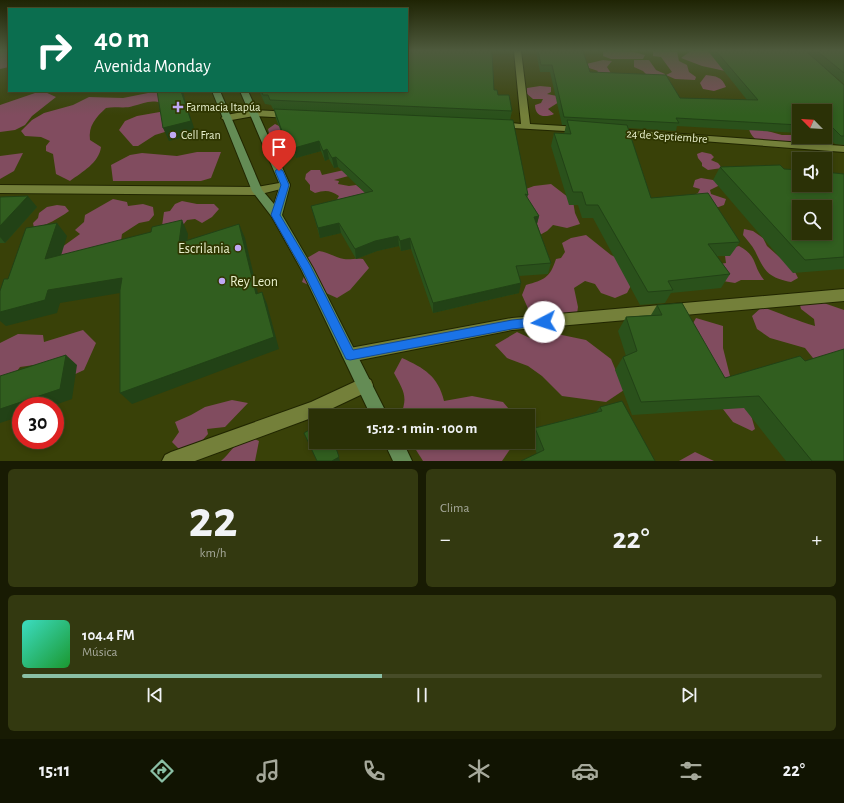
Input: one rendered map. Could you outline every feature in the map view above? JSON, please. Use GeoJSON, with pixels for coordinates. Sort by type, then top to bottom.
{"type":"FeatureCollection","features":[{"type":"Feature","properties":{"kind":"main road"},"geometry":{"type":"LineString","coordinates":[[216,92],[257,191],[276,215],[307,268],[377,409]]}},
{"type":"Feature","properties":{"kind":"main road"},"geometry":{"type":"LineString","coordinates":[[244,92],[285,185],[276,215]]}},
{"type":"Feature","properties":{"kind":"main road"},"geometry":{"type":"LineString","coordinates":[[397,449],[403,461]]}},
{"type":"Feature","properties":{"kind":"street"},"geometry":{"type":"LineString","coordinates":[[520,73],[526,126]]}},
{"type":"Feature","properties":{"kind":"street"},"geometry":{"type":"LineString","coordinates":[[226,118],[254,113],[301,115]]}},
{"type":"Feature","properties":{"kind":"street"},"geometry":{"type":"LineString","coordinates":[[487,124],[590,130]]}},
{"type":"Feature","properties":{"kind":"street","name":"24 de Septiembre"},"geometry":{"type":"LineString","coordinates":[[606,132],[844,148]]}},
{"type":"Feature","properties":{"kind":"street"},"geometry":{"type":"LineString","coordinates":[[0,189],[257,191],[285,185]]}},
{"type":"Feature","properties":{"kind":"street"},"geometry":{"type":"LineString","coordinates":[[350,355],[512,324],[844,295]]}},
{"type":"Feature","properties":{"kind":"street"},"geometry":{"type":"LineString","coordinates":[[171,461],[314,409],[365,385]]}},
{"type":"Feature","properties":{"kind":"shaded area"},"geometry":{"type":"Polygon","coordinates":[[[597,73],[610,73],[612,75],[595,75],[597,73]]]}},
{"type":"Feature","properties":{"kind":"shaded area"},"geometry":{"type":"Polygon","coordinates":[[[645,73],[662,73],[665,74],[666,79],[649,77],[645,73]]]}},
{"type":"Feature","properties":{"kind":"shaded area"},"geometry":{"type":"Polygon","coordinates":[[[671,73],[690,73],[696,77],[695,80],[675,79],[666,75],[671,73]]]}},
{"type":"Feature","properties":{"kind":"shaded area"},"geometry":{"type":"Polygon","coordinates":[[[706,75],[713,76],[723,81],[726,87],[714,91],[703,89],[700,83],[706,75]]]}},
{"type":"Feature","properties":{"kind":"shaded area"},"geometry":{"type":"Polygon","coordinates":[[[540,86],[551,87],[551,92],[547,94],[557,96],[559,102],[548,109],[554,114],[541,116],[535,109],[535,105],[541,103],[543,99],[533,99],[526,93],[527,88],[540,86]]]}},
{"type":"Feature","properties":{"kind":"shaded area"},"geometry":{"type":"Polygon","coordinates":[[[45,92],[56,97],[32,116],[25,125],[15,130],[0,132],[0,105],[35,93],[45,92]]]}},
{"type":"Feature","properties":{"kind":"shaded area"},"geometry":{"type":"Polygon","coordinates":[[[153,92],[180,92],[161,103],[150,102],[130,107],[109,107],[102,111],[96,118],[90,130],[90,140],[101,147],[100,153],[85,171],[70,181],[56,174],[53,154],[46,151],[46,146],[50,141],[41,137],[25,136],[21,131],[32,120],[44,113],[73,105],[89,97],[123,98],[153,92]]]}},
{"type":"Feature","properties":{"kind":"shaded area"},"geometry":{"type":"Polygon","coordinates":[[[171,110],[168,131],[155,135],[138,146],[133,146],[119,130],[125,121],[137,116],[171,110]]]}},
{"type":"Feature","properties":{"kind":"shaded area"},"geometry":{"type":"Polygon","coordinates":[[[275,124],[281,127],[280,134],[286,138],[291,153],[287,161],[283,159],[280,150],[272,146],[268,129],[275,124]]]}},
{"type":"Feature","properties":{"kind":"shaded area"},"geometry":{"type":"Polygon","coordinates":[[[756,128],[782,135],[792,135],[792,144],[830,144],[826,149],[802,145],[794,145],[783,148],[771,146],[759,142],[751,134],[749,129],[756,128]]]}},
{"type":"Feature","properties":{"kind":"shaded area"},"geometry":{"type":"Polygon","coordinates":[[[197,152],[221,152],[211,178],[201,181],[113,181],[111,165],[130,155],[142,153],[177,156],[197,152]]]}},
{"type":"Feature","properties":{"kind":"shaded area"},"geometry":{"type":"Polygon","coordinates":[[[702,152],[711,154],[714,157],[711,160],[718,163],[722,168],[708,170],[702,166],[697,154],[702,152]]]}},
{"type":"Feature","properties":{"kind":"shaded area"},"geometry":{"type":"Polygon","coordinates":[[[23,153],[14,171],[0,179],[0,156],[23,153]]]}},
{"type":"Feature","properties":{"kind":"shaded area"},"geometry":{"type":"Polygon","coordinates":[[[311,170],[320,170],[322,175],[344,170],[352,175],[334,180],[339,181],[338,184],[349,186],[356,185],[370,196],[336,201],[339,196],[333,193],[325,191],[315,193],[310,190],[310,185],[305,179],[306,174],[311,170]]]}},
{"type":"Feature","properties":{"kind":"shaded area"},"geometry":{"type":"Polygon","coordinates":[[[701,178],[713,180],[722,184],[710,190],[711,194],[726,199],[724,205],[713,209],[694,195],[698,193],[700,189],[693,187],[695,180],[701,178]]]}},
{"type":"Feature","properties":{"kind":"shaded area"},"geometry":{"type":"Polygon","coordinates":[[[551,184],[573,201],[575,213],[580,224],[567,228],[553,225],[547,231],[538,236],[515,193],[534,186],[551,184]]]}},
{"type":"Feature","properties":{"kind":"shaded area"},"geometry":{"type":"Polygon","coordinates":[[[113,199],[127,202],[128,206],[143,204],[153,207],[154,215],[149,221],[139,223],[122,234],[121,241],[56,258],[58,250],[80,234],[75,230],[84,222],[85,215],[113,199]]]}},
{"type":"Feature","properties":{"kind":"shaded area"},"geometry":{"type":"Polygon","coordinates":[[[182,201],[197,204],[214,204],[219,209],[212,217],[202,223],[195,219],[187,220],[183,225],[162,226],[164,212],[170,211],[175,204],[182,201]]]}},
{"type":"Feature","properties":{"kind":"shaded area"},"geometry":{"type":"Polygon","coordinates":[[[57,205],[65,206],[69,211],[61,217],[34,228],[33,223],[38,218],[39,213],[47,207],[57,205]]]}},
{"type":"Feature","properties":{"kind":"shaded area"},"geometry":{"type":"Polygon","coordinates":[[[744,229],[753,231],[763,238],[767,246],[794,270],[798,278],[791,282],[772,276],[765,269],[743,235],[744,229]]]}},
{"type":"Feature","properties":{"kind":"shaded area"},"geometry":{"type":"Polygon","coordinates":[[[586,235],[611,255],[627,263],[635,278],[627,293],[615,298],[601,293],[595,284],[585,281],[574,288],[578,307],[577,314],[542,327],[530,313],[522,295],[526,285],[542,280],[549,274],[556,259],[561,258],[565,252],[562,243],[571,238],[586,235]]]}},
{"type":"Feature","properties":{"kind":"shaded area"},"geometry":{"type":"Polygon","coordinates":[[[739,246],[752,257],[760,275],[764,280],[741,280],[735,283],[723,281],[720,264],[726,263],[725,256],[729,254],[731,248],[739,246]]]}},
{"type":"Feature","properties":{"kind":"shaded area"},"geometry":{"type":"Polygon","coordinates":[[[319,251],[344,259],[363,259],[369,268],[350,290],[337,298],[302,282],[307,268],[307,258],[319,251]]]}},
{"type":"Feature","properties":{"kind":"shaded area"},"geometry":{"type":"Polygon","coordinates":[[[798,297],[815,300],[844,310],[844,374],[830,372],[813,358],[805,348],[770,338],[757,329],[752,316],[762,307],[815,326],[814,319],[801,309],[798,297]]]}},
{"type":"Feature","properties":{"kind":"shaded area"},"geometry":{"type":"Polygon","coordinates":[[[696,318],[723,326],[723,348],[730,376],[747,401],[755,429],[752,431],[733,422],[719,404],[688,332],[696,318]]]}},
{"type":"Feature","properties":{"kind":"shaded area"},"geometry":{"type":"Polygon","coordinates":[[[83,330],[96,343],[84,370],[58,382],[34,365],[20,367],[0,394],[0,343],[18,334],[43,335],[44,342],[83,330]]]}},
{"type":"Feature","properties":{"kind":"shaded area"},"geometry":{"type":"Polygon","coordinates":[[[517,332],[532,339],[557,334],[586,340],[611,359],[624,390],[606,402],[562,396],[542,376],[528,366],[507,358],[495,345],[517,332]]]}},
{"type":"Feature","properties":{"kind":"shaded area"},"geometry":{"type":"Polygon","coordinates":[[[402,358],[417,365],[434,379],[444,401],[472,396],[503,402],[509,409],[403,409],[404,394],[394,373],[402,358]]]}},
{"type":"Feature","properties":{"kind":"shaded area"},"geometry":{"type":"Polygon","coordinates":[[[232,400],[248,403],[225,427],[207,429],[208,434],[198,445],[181,451],[172,442],[179,432],[175,422],[205,407],[232,400]]]}},
{"type":"Feature","properties":{"kind":"shaded area"},"geometry":{"type":"Polygon","coordinates":[[[246,435],[259,441],[255,461],[221,461],[239,441],[246,435]]]}},
{"type":"Feature","properties":{"kind":"shaded area"},"geometry":{"type":"Polygon","coordinates":[[[415,449],[510,449],[502,461],[423,461],[415,449]]]}},
{"type":"Feature","properties":{"kind":"shaded area"},"geometry":{"type":"Polygon","coordinates":[[[695,452],[714,461],[679,461],[695,452]]]}},
{"type":"Feature","properties":{"kind":"building"},"geometry":{"type":"Polygon","coordinates":[[[408,73],[493,73],[494,90],[497,90],[498,95],[509,95],[512,111],[270,100],[268,95],[263,95],[262,92],[408,92],[408,73]]]}},
{"type":"Feature","properties":{"kind":"building"},"geometry":{"type":"Polygon","coordinates":[[[554,73],[666,75],[680,98],[758,100],[734,73],[830,73],[844,85],[844,136],[841,136],[832,127],[832,104],[792,104],[792,125],[676,118],[679,123],[564,117],[554,73]]]}},
{"type":"Feature","properties":{"kind":"building"},"geometry":{"type":"Polygon","coordinates":[[[157,92],[181,92],[191,121],[163,128],[157,92]]]}},
{"type":"Feature","properties":{"kind":"building"},"geometry":{"type":"Polygon","coordinates":[[[274,109],[513,120],[528,195],[525,194],[539,216],[534,217],[551,263],[516,266],[521,283],[433,303],[410,238],[400,241],[398,236],[375,241],[355,249],[339,223],[318,228],[311,206],[373,191],[336,157],[332,158],[327,149],[323,151],[319,141],[294,148],[287,133],[283,134],[274,109]]]}},
{"type":"Feature","properties":{"kind":"building"},"geometry":{"type":"Polygon","coordinates":[[[567,120],[627,125],[651,198],[708,193],[740,242],[708,244],[730,274],[668,281],[673,290],[648,292],[598,205],[586,205],[582,192],[573,192],[554,133],[571,134],[567,120]]]}},
{"type":"Feature","properties":{"kind":"building"},"geometry":{"type":"Polygon","coordinates":[[[780,165],[784,169],[792,170],[792,192],[832,192],[832,173],[844,174],[844,257],[805,260],[720,167],[780,165]]]}},
{"type":"Feature","properties":{"kind":"building"},"geometry":{"type":"Polygon","coordinates":[[[28,196],[0,226],[0,197],[28,196]]]}},
{"type":"Feature","properties":{"kind":"building"},"geometry":{"type":"Polygon","coordinates":[[[182,220],[179,243],[239,224],[256,294],[262,292],[274,337],[120,393],[120,290],[122,278],[48,290],[45,300],[0,312],[0,291],[4,279],[8,279],[26,228],[57,223],[45,259],[151,232],[152,227],[182,220]]]}},
{"type":"Feature","properties":{"kind":"building"},"geometry":{"type":"Polygon","coordinates":[[[682,303],[725,378],[800,356],[805,361],[844,349],[844,461],[812,461],[759,396],[641,402],[623,357],[637,351],[626,317],[662,315],[657,305],[682,303]]]}},
{"type":"Feature","properties":{"kind":"building"},"geometry":{"type":"Polygon","coordinates":[[[66,355],[60,389],[36,397],[12,397],[12,405],[0,409],[0,376],[66,355]]]}},
{"type":"Feature","properties":{"kind":"building"},"geometry":{"type":"Polygon","coordinates":[[[622,401],[655,461],[521,461],[544,450],[535,428],[602,411],[600,407],[622,401]]]}},
{"type":"Feature","properties":{"kind":"building"},"geometry":{"type":"Polygon","coordinates":[[[309,430],[309,444],[304,433],[309,430]]]}},
{"type":"Feature","properties":{"kind":"building"},"geometry":{"type":"Polygon","coordinates":[[[311,449],[336,449],[339,457],[332,461],[317,461],[311,449]]]}},
{"type":"Feature","properties":{"kind":"place","name":"Farmacia Itapúa"},"geometry":{"type":"Point","coordinates":[178,107]}},
{"type":"Feature","properties":{"kind":"place","name":"Cell Fran"},"geometry":{"type":"Point","coordinates":[173,135]}},
{"type":"Feature","properties":{"kind":"place","name":"Escrilania"},"geometry":{"type":"Point","coordinates":[238,248]}},
{"type":"Feature","properties":{"kind":"place","name":"Rey Leon"},"geometry":{"type":"Point","coordinates":[222,281]}},
{"type":"Feature","properties":{"kind":"route"},"geometry":{"type":"LineString","coordinates":[[279,171],[285,185],[276,215],[307,268],[350,355],[512,324],[544,322]]}}]}
